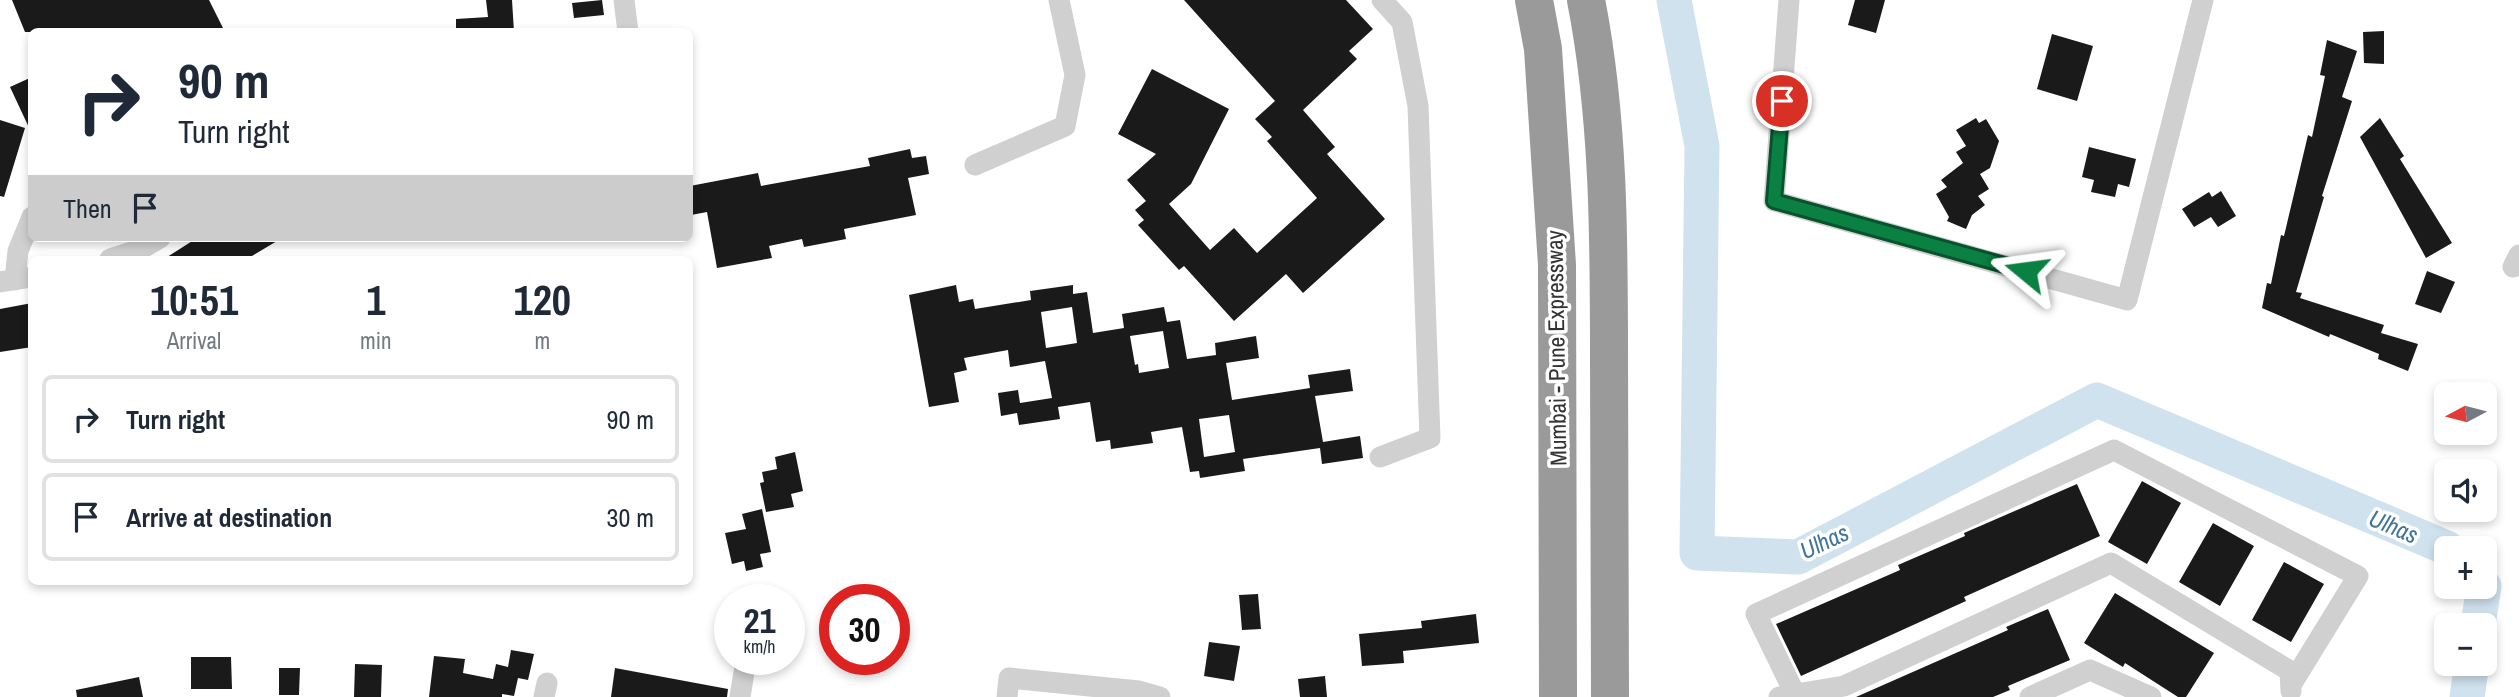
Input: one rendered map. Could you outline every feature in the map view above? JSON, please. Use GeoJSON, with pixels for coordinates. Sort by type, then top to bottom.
{"type":"FeatureCollection","features":[{"type":"Feature","properties":{"kind":"highway","name":"Mumbai - Pune Expressway"},"geometry":{"type":"LineString","coordinates":[[1534,0],[1544,62],[1557,265],[1558,697]]}},
{"type":"Feature","properties":{"kind":"highway"},"geometry":{"type":"LineString","coordinates":[[1586,0],[1595,42],[1609,263],[1610,697]]}},
{"type":"Feature","properties":{"kind":"street"},"geometry":{"type":"LineString","coordinates":[[624,0],[628,28]]}},
{"type":"Feature","properties":{"kind":"street"},"geometry":{"type":"LineString","coordinates":[[975,165],[1065,126],[1075,75],[1059,0]]}},
{"type":"Feature","properties":{"kind":"street"},"geometry":{"type":"LineString","coordinates":[[1380,457],[1430,438],[1418,106],[1402,22],[1382,0]]}},
{"type":"Feature","properties":{"kind":"street"},"geometry":{"type":"LineString","coordinates":[[1789,0],[1774,201],[2127,300],[2203,0]]}},
{"type":"Feature","properties":{"kind":"street"},"geometry":{"type":"LineString","coordinates":[[16,280],[18,251],[28,227]]}},
{"type":"Feature","properties":{"kind":"street"},"geometry":{"type":"LineString","coordinates":[[119,256],[153,242]]}},
{"type":"Feature","properties":{"kind":"street"},"geometry":{"type":"LineString","coordinates":[[2114,450],[2358,576],[2291,691],[2290,671],[2111,563],[1844,691],[1787,696],[1756,614],[2114,450]]}},
{"type":"Feature","properties":{"kind":"street"},"geometry":{"type":"LineString","coordinates":[[2030,697],[2090,670],[2151,697]]}},
{"type":"Feature","properties":{"kind":"street"},"geometry":{"type":"LineString","coordinates":[[740,697],[744,675]]}},
{"type":"Feature","properties":{"kind":"street"},"geometry":{"type":"LineString","coordinates":[[1007,697],[1009,678],[1139,691],[1160,697]]}},
{"type":"Feature","properties":{"kind":"building"},"geometry":{"type":"Polygon","coordinates":[[[12,0],[209,0],[223,28],[28,28],[28,32],[25,32],[12,0]]]}},
{"type":"Feature","properties":{"kind":"building"},"geometry":{"type":"Polygon","coordinates":[[[486,0],[512,0],[514,28],[456,28],[456,19],[488,17],[486,0]]]}},
{"type":"Feature","properties":{"kind":"building"},"geometry":{"type":"Polygon","coordinates":[[[602,0],[604,15],[574,18],[572,3],[602,0]]]}},
{"type":"Feature","properties":{"kind":"building"},"geometry":{"type":"Polygon","coordinates":[[[1184,0],[1346,0],[1373,29],[1349,51],[1357,59],[1303,110],[1335,147],[1327,154],[1385,219],[1303,293],[1286,274],[1234,321],[1184,266],[1179,270],[1138,225],[1144,220],[1135,210],[1146,201],[1127,180],[1156,154],[1118,134],[1152,69],[1229,109],[1191,184],[1169,204],[1210,250],[1234,228],[1257,253],[1317,198],[1267,141],[1272,137],[1255,119],[1275,101],[1184,0]]]}},
{"type":"Feature","properties":{"kind":"building"},"geometry":{"type":"Polygon","coordinates":[[[1855,0],[1885,0],[1876,33],[1848,25],[1855,0]]]}},
{"type":"Feature","properties":{"kind":"building"},"geometry":{"type":"Polygon","coordinates":[[[2384,31],[2384,64],[2364,63],[2363,32],[2384,31]]]}},
{"type":"Feature","properties":{"kind":"building"},"geometry":{"type":"Polygon","coordinates":[[[2052,34],[2093,46],[2077,101],[2037,89],[2052,34]]]}},
{"type":"Feature","properties":{"kind":"building"},"geometry":{"type":"Polygon","coordinates":[[[2327,40],[2357,51],[2342,97],[2352,101],[2296,292],[2302,293],[2300,298],[2384,325],[2381,333],[2418,344],[2408,371],[2378,359],[2379,354],[2330,334],[2329,337],[2262,308],[2267,283],[2271,284],[2281,235],[2284,236],[2308,135],[2312,137],[2325,76],[2320,75],[2327,40]]]}},
{"type":"Feature","properties":{"kind":"building"},"geometry":{"type":"Polygon","coordinates":[[[28,79],[28,125],[10,87],[28,79]]]}},
{"type":"Feature","properties":{"kind":"building"},"geometry":{"type":"Polygon","coordinates":[[[1976,118],[1979,123],[1986,119],[1999,141],[1990,168],[1980,174],[1989,189],[1978,196],[1985,205],[1972,215],[1966,229],[1947,221],[1949,217],[1936,194],[1947,187],[1941,180],[1963,163],[1956,152],[1966,146],[1956,130],[1976,118]]]}},
{"type":"Feature","properties":{"kind":"building"},"geometry":{"type":"Polygon","coordinates":[[[2380,118],[2404,156],[2400,159],[2452,243],[2426,258],[2360,137],[2380,118]]]}},
{"type":"Feature","properties":{"kind":"building"},"geometry":{"type":"Polygon","coordinates":[[[0,120],[25,128],[4,197],[0,196],[0,120]]]}},
{"type":"Feature","properties":{"kind":"building"},"geometry":{"type":"Polygon","coordinates":[[[2089,147],[2136,159],[2129,187],[2118,184],[2115,197],[2091,192],[2094,180],[2082,177],[2089,147]]]}},
{"type":"Feature","properties":{"kind":"building"},"geometry":{"type":"Polygon","coordinates":[[[910,149],[912,158],[926,156],[929,174],[908,178],[916,215],[844,229],[846,239],[804,247],[802,239],[769,246],[772,258],[717,268],[707,212],[693,215],[693,185],[758,173],[761,186],[870,166],[868,158],[910,149]]]}},
{"type":"Feature","properties":{"kind":"building"},"geometry":{"type":"Polygon","coordinates":[[[2221,191],[2236,216],[2218,227],[2211,217],[2194,227],[2182,209],[2209,192],[2212,197],[2221,191]]]}},
{"type":"Feature","properties":{"kind":"building"},"geometry":{"type":"Polygon","coordinates":[[[191,242],[275,242],[252,256],[169,256],[191,242]]]}},
{"type":"Feature","properties":{"kind":"building"},"geometry":{"type":"Polygon","coordinates":[[[2427,271],[2455,282],[2441,313],[2415,304],[2427,271]]]}},
{"type":"Feature","properties":{"kind":"building"},"geometry":{"type":"Polygon","coordinates":[[[956,285],[959,302],[973,299],[975,309],[1031,300],[1030,291],[1073,285],[1073,294],[1087,292],[1093,333],[1124,328],[1122,314],[1164,307],[1167,322],[1180,320],[1187,359],[1216,355],[1215,343],[1256,336],[1259,358],[1226,363],[1232,400],[1310,388],[1308,375],[1350,369],[1353,391],[1315,396],[1323,442],[1360,436],[1363,458],[1322,464],[1320,448],[1243,459],[1245,471],[1200,478],[1199,471],[1190,472],[1182,427],[1151,432],[1153,443],[1111,449],[1110,440],[1096,442],[1090,402],[1058,407],[1060,419],[1019,425],[1017,413],[1001,416],[998,393],[1018,390],[1020,403],[1052,398],[1045,361],[1010,367],[1008,350],[964,358],[967,370],[954,373],[959,402],[929,407],[909,295],[956,285]],[[1072,307],[1041,312],[1046,348],[1077,343],[1072,307]],[[1163,331],[1130,336],[1139,373],[1169,368],[1163,331]],[[1229,415],[1199,419],[1204,457],[1235,452],[1229,415]]]}},
{"type":"Feature","properties":{"kind":"building"},"geometry":{"type":"Polygon","coordinates":[[[28,304],[28,348],[0,352],[0,309],[28,304]]]}},
{"type":"Feature","properties":{"kind":"building"},"geometry":{"type":"Polygon","coordinates":[[[795,452],[803,491],[791,494],[794,507],[766,512],[760,483],[764,482],[762,472],[777,469],[775,457],[795,452]]]}},
{"type":"Feature","properties":{"kind":"building"},"geometry":{"type":"Polygon","coordinates":[[[2142,481],[2181,503],[2147,564],[2108,542],[2142,481]]]}},
{"type":"Feature","properties":{"kind":"building"},"geometry":{"type":"Polygon","coordinates":[[[2077,484],[2100,536],[1964,597],[1966,601],[1801,676],[1776,624],[1900,570],[1898,565],[2077,484]]]}},
{"type":"Feature","properties":{"kind":"building"},"geometry":{"type":"Polygon","coordinates":[[[762,509],[771,552],[760,554],[763,567],[746,571],[744,561],[732,564],[725,533],[746,529],[742,514],[762,509]]]}},
{"type":"Feature","properties":{"kind":"building"},"geometry":{"type":"Polygon","coordinates":[[[2213,523],[2254,546],[2220,606],[2179,582],[2213,523]]]}},
{"type":"Feature","properties":{"kind":"building"},"geometry":{"type":"Polygon","coordinates":[[[2284,562],[2324,584],[2291,642],[2252,620],[2284,562]]]}},
{"type":"Feature","properties":{"kind":"building"},"geometry":{"type":"Polygon","coordinates":[[[2115,593],[2214,653],[2186,697],[2178,697],[2125,663],[2123,667],[2084,643],[2115,593]]]}},
{"type":"Feature","properties":{"kind":"building"},"geometry":{"type":"Polygon","coordinates":[[[1258,594],[1261,629],[1242,630],[1239,595],[1258,594]]]}},
{"type":"Feature","properties":{"kind":"building"},"geometry":{"type":"Polygon","coordinates":[[[2048,609],[2070,660],[2008,686],[2010,690],[1993,697],[1856,697],[2008,630],[2006,627],[2048,609]]]}},
{"type":"Feature","properties":{"kind":"building"},"geometry":{"type":"Polygon","coordinates":[[[1476,614],[1479,643],[1403,651],[1404,663],[1362,666],[1359,634],[1422,628],[1421,621],[1476,614]]]}},
{"type":"Feature","properties":{"kind":"building"},"geometry":{"type":"Polygon","coordinates":[[[1209,642],[1240,646],[1234,681],[1204,676],[1209,642]]]}},
{"type":"Feature","properties":{"kind":"building"},"geometry":{"type":"Polygon","coordinates":[[[511,650],[534,654],[528,680],[518,678],[514,696],[502,694],[502,697],[429,697],[434,656],[465,659],[463,673],[493,679],[496,664],[508,667],[511,650]]]}},
{"type":"Feature","properties":{"kind":"building"},"geometry":{"type":"Polygon","coordinates":[[[191,657],[231,657],[232,689],[191,689],[191,657]]]}},
{"type":"Feature","properties":{"kind":"building"},"geometry":{"type":"Polygon","coordinates":[[[355,664],[382,665],[381,697],[354,697],[355,664]]]}},
{"type":"Feature","properties":{"kind":"building"},"geometry":{"type":"Polygon","coordinates":[[[279,668],[300,668],[299,695],[279,695],[279,668]]]}},
{"type":"Feature","properties":{"kind":"building"},"geometry":{"type":"Polygon","coordinates":[[[615,668],[728,689],[727,697],[611,697],[615,668]]]}},
{"type":"Feature","properties":{"kind":"building"},"geometry":{"type":"Polygon","coordinates":[[[1325,676],[1327,697],[1300,697],[1298,679],[1325,676]]]}},
{"type":"Feature","properties":{"kind":"building"},"geometry":{"type":"Polygon","coordinates":[[[139,677],[143,697],[77,697],[76,690],[139,677]]]}},
{"type":"Feature","properties":{"kind":"waterway","name":"Ulhas"},"geometry":{"type":"LineString","coordinates":[[1674,0],[1702,146],[1697,553],[1798,557],[2097,400],[2434,543]]}},
{"type":"Feature","properties":{"kind":"waterway","name":"Ulhas"},"geometry":{"type":"LineString","coordinates":[[2480,613],[2482,599]]}},
{"type":"Feature","properties":{"kind":"waterway","name":"Ulhas"},"geometry":{"type":"LineString","coordinates":[[2467,697],[2470,676]]}},
{"type":"Feature","properties":{"kind":"route"},"geometry":{"type":"LineString","coordinates":[[1782,101],[1774,201],[2026,271]]}}]}
